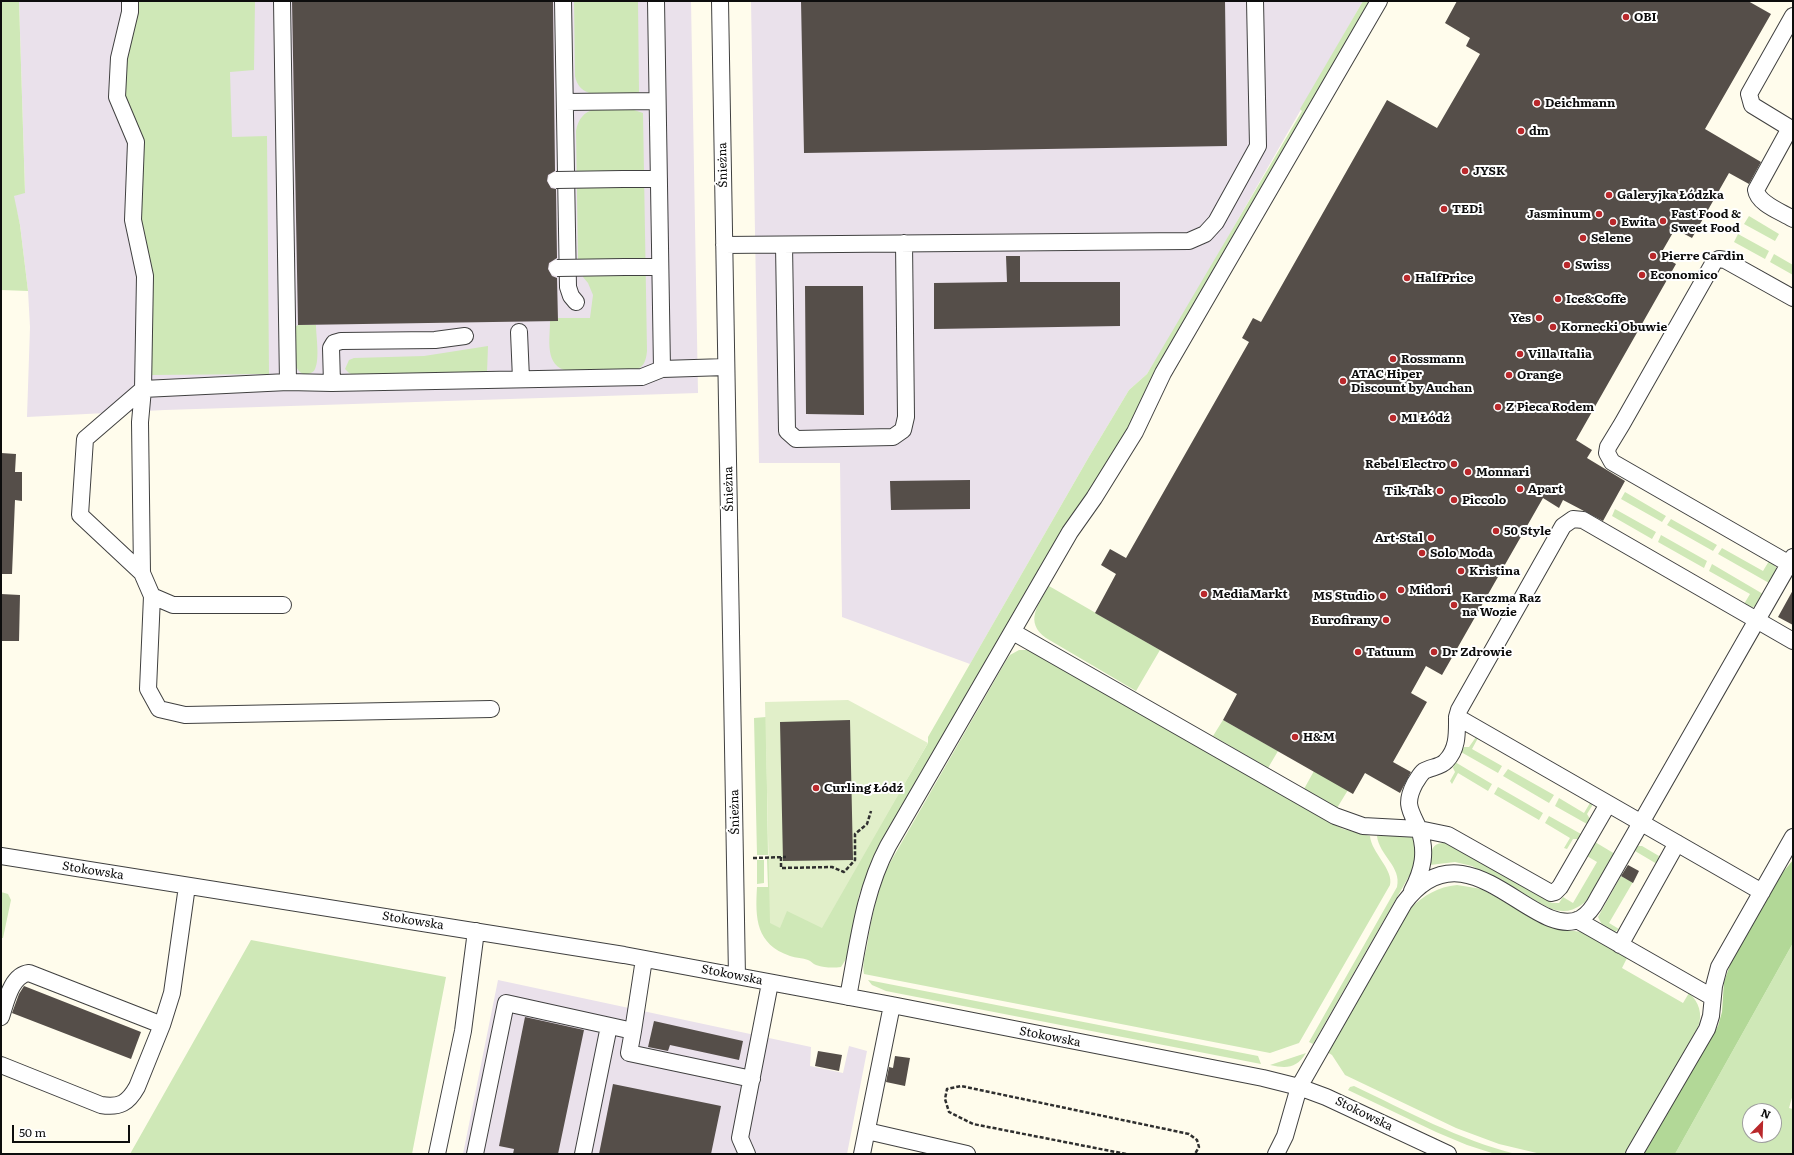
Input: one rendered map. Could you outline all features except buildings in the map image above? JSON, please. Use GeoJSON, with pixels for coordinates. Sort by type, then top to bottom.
{"type":"FeatureCollection","features":[{"type":"Feature","properties":{"kind":"street"},"geometry":{"type":"LineString","coordinates":[[130,1],[130,12],[119,58],[117,97],[136,142],[133,220],[146,276],[143,389],[140,422],[142,573],[152,596],[148,689],[159,709],[185,715],[491,709]]}},
{"type":"Feature","properties":{"kind":"street"},"geometry":{"type":"LineString","coordinates":[[282,1],[288,382]]}},
{"type":"Feature","properties":{"kind":"street"},"geometry":{"type":"LineString","coordinates":[[563,1],[568,287],[571,296],[576,302]]}},
{"type":"Feature","properties":{"kind":"street"},"geometry":{"type":"LineString","coordinates":[[656,1],[662,369]]}},
{"type":"Feature","properties":{"kind":"street","name":"Śnieżna"},"geometry":{"type":"LineString","coordinates":[[720,1],[737,976]]}},
{"type":"Feature","properties":{"kind":"street"},"geometry":{"type":"LineString","coordinates":[[724,245],[1189,241],[1205,234],[1216,222],[1258,146],[1255,1]]}},
{"type":"Feature","properties":{"kind":"street"},"geometry":{"type":"LineString","coordinates":[[848,997],[864,911],[881,859],[1070,532],[1094,498],[1135,432],[1163,373],[1379,1]]}},
{"type":"Feature","properties":{"kind":"street"},"geometry":{"type":"LineString","coordinates":[[1793,16],[1749,94],[1752,105],[1792,129],[1756,190],[1758,197],[1764,202],[1793,219]]}},
{"type":"Feature","properties":{"kind":"street"},"geometry":{"type":"LineString","coordinates":[[565,102],[657,101]]}},
{"type":"Feature","properties":{"kind":"street"},"geometry":{"type":"LineString","coordinates":[[556,180],[659,179]]}},
{"type":"Feature","properties":{"kind":"street"},"geometry":{"type":"LineString","coordinates":[[784,244],[787,431],[796,439],[893,437],[903,430],[906,417],[904,244]]}},
{"type":"Feature","properties":{"kind":"street"},"geometry":{"type":"LineString","coordinates":[[1408,898],[1421,885],[1435,878],[1444,875],[1466,875],[1485,881],[1550,917],[1565,921],[1577,920],[1587,914],[1594,905],[1792,562],[1612,462],[1607,453],[1608,447],[1714,262],[1719,259],[1725,260],[1793,298]]}},
{"type":"Feature","properties":{"kind":"street"},"geometry":{"type":"LineString","coordinates":[[557,268],[660,267]]}},
{"type":"Feature","properties":{"kind":"street"},"geometry":{"type":"LineString","coordinates":[[519,332],[521,379]]}},
{"type":"Feature","properties":{"kind":"street"},"geometry":{"type":"LineString","coordinates":[[332,383],[332,348],[334,343],[341,341],[435,340],[465,336]]}},
{"type":"Feature","properties":{"kind":"street"},"geometry":{"type":"LineString","coordinates":[[142,573],[80,515],[85,439],[143,389],[288,382],[332,383],[642,377],[662,369],[726,367]]}},
{"type":"Feature","properties":{"kind":"street"},"geometry":{"type":"LineString","coordinates":[[1276,1154],[1284,1136],[1299,1087],[1418,879],[1424,859],[1424,844],[1419,829],[1408,807],[1410,792],[1422,772],[1443,764],[1448,758],[1456,744],[1457,718],[1459,710],[1564,526],[1573,519],[1583,520],[1793,641]]}},
{"type":"Feature","properties":{"kind":"street"},"geometry":{"type":"LineString","coordinates":[[152,596],[173,605],[283,605]]}},
{"type":"Feature","properties":{"kind":"street"},"geometry":{"type":"LineString","coordinates":[[1013,632],[1335,816],[1352,823],[1374,827],[1419,829],[1448,835],[1551,893],[1560,888],[1608,804]]}},
{"type":"Feature","properties":{"kind":"street"},"geometry":{"type":"LineString","coordinates":[[1457,718],[1762,892]]}},
{"type":"Feature","properties":{"kind":"street"},"geometry":{"type":"LineString","coordinates":[[1634,1154],[1707,1029],[1711,1016],[1712,997],[1719,967],[1793,837]]}},
{"type":"Feature","properties":{"kind":"street"},"geometry":{"type":"LineString","coordinates":[[1620,945],[1677,844]]}},
{"type":"Feature","properties":{"kind":"street","name":"Stokowska"},"geometry":{"type":"LineString","coordinates":[[1,856],[644,959],[892,1005],[1299,1087],[1337,1102],[1448,1154]]}},
{"type":"Feature","properties":{"kind":"street"},"geometry":{"type":"LineString","coordinates":[[1,1064],[101,1105],[112,1107],[124,1103],[132,1097],[162,1025],[172,993],[187,886]]}},
{"type":"Feature","properties":{"kind":"street"},"geometry":{"type":"LineString","coordinates":[[1577,920],[1712,997]]}},
{"type":"Feature","properties":{"kind":"street"},"geometry":{"type":"LineString","coordinates":[[437,1154],[463,1031],[476,932]]}},
{"type":"Feature","properties":{"kind":"street"},"geometry":{"type":"LineString","coordinates":[[644,959],[629,1053],[752,1079]]}},
{"type":"Feature","properties":{"kind":"street"},"geometry":{"type":"LineString","coordinates":[[1,1017],[16,980],[22,974],[29,973],[162,1025]]}},
{"type":"Feature","properties":{"kind":"street"},"geometry":{"type":"LineString","coordinates":[[747,1154],[740,1138],[770,982]]}},
{"type":"Feature","properties":{"kind":"street"},"geometry":{"type":"LineString","coordinates":[[475,1154],[506,1003],[633,1031]]}},
{"type":"Feature","properties":{"kind":"street"},"geometry":{"type":"LineString","coordinates":[[862,1154],[892,1005]]}},
{"type":"Feature","properties":{"kind":"street"},"geometry":{"type":"LineString","coordinates":[[583,1154],[609,1026]]}},
{"type":"Feature","properties":{"kind":"street"},"geometry":{"type":"LineString","coordinates":[[867,1131],[967,1154]]}},
{"type":"Feature","properties":{"kind":"path"},"geometry":{"type":"LineString","coordinates":[[781,857],[781,868],[832,867],[844,872],[855,860],[855,834],[867,824],[871,811]]}},
{"type":"Feature","properties":{"kind":"path"},"geometry":{"type":"LineString","coordinates":[[753,858],[786,857]]}},
{"type":"Feature","properties":{"kind":"path"},"geometry":{"type":"LineString","coordinates":[[1126,1154],[973,1124],[949,1112],[945,1099],[947,1088],[961,1086],[1189,1134],[1197,1140],[1199,1147],[1195,1154]]}},
{"type":"Feature","properties":{"kind":"shaded area"},"geometry":{"type":"Polygon","coordinates":[[[19,1],[691,1],[698,393],[165,410],[27,417],[30,327],[28,291],[20,225],[13,196],[25,192],[19,1]]]}},
{"type":"Feature","properties":{"kind":"shaded area"},"geometry":{"type":"Polygon","coordinates":[[[751,1],[1363,1],[1184,314],[1147,374],[1129,390],[970,664],[842,617],[840,463],[759,463],[751,1]]]}},
{"type":"Feature","properties":{"kind":"shaded area"},"geometry":{"type":"Polygon","coordinates":[[[498,980],[811,1047],[810,1066],[843,1073],[849,1046],[867,1051],[847,1154],[463,1154],[498,980]]]}},
{"type":"Feature","properties":{"kind":"green space"},"geometry":{"type":"Polygon","coordinates":[[[1,1],[19,1],[25,193],[14,196],[20,225],[28,291],[1,290],[1,1]]]}},
{"type":"Feature","properties":{"kind":"green space"},"geometry":{"type":"Polygon","coordinates":[[[137,1],[255,1],[254,70],[230,72],[232,137],[267,136],[269,374],[151,375],[139,210],[124,94],[124,60],[137,1]]]}},
{"type":"Feature","properties":{"kind":"green space"},"geometry":{"type":"Polygon","coordinates":[[[574,1],[638,1],[639,92],[633,94],[601,95],[585,91],[577,83],[575,76],[574,1]]]}},
{"type":"Feature","properties":{"kind":"green space"},"geometry":{"type":"Polygon","coordinates":[[[1363,1],[1370,1],[1156,369],[1128,428],[1088,494],[1063,528],[876,851],[859,895],[848,956],[841,967],[829,968],[816,965],[808,960],[790,956],[779,951],[770,945],[764,937],[758,920],[756,899],[757,887],[768,887],[767,859],[859,861],[928,743],[928,737],[1090,455],[1129,390],[1147,374],[1302,111],[1300,109],[1363,1]]]}},
{"type":"Feature","properties":{"kind":"green space"},"geometry":{"type":"Polygon","coordinates":[[[595,109],[631,109],[643,113],[647,351],[644,363],[641,367],[635,370],[568,371],[555,364],[550,351],[550,321],[558,321],[558,318],[590,318],[593,295],[588,283],[583,277],[578,260],[576,131],[578,123],[582,117],[595,109]]]}},
{"type":"Feature","properties":{"kind":"green space"},"geometry":{"type":"Polygon","coordinates":[[[1749,216],[1779,234],[1775,241],[1744,224],[1749,216]]]}},
{"type":"Feature","properties":{"kind":"green space"},"geometry":{"type":"Polygon","coordinates":[[[1738,234],[1769,251],[1765,259],[1734,242],[1738,234]]]}},
{"type":"Feature","properties":{"kind":"green space"},"geometry":{"type":"Polygon","coordinates":[[[1774,254],[1793,265],[1793,275],[1770,262],[1774,254]]]}},
{"type":"Feature","properties":{"kind":"green space"},"geometry":{"type":"Polygon","coordinates":[[[298,325],[316,325],[318,354],[314,371],[308,374],[302,373],[298,370],[294,356],[295,327],[298,325]]]}},
{"type":"Feature","properties":{"kind":"green space"},"geometry":{"type":"Polygon","coordinates":[[[488,346],[487,373],[354,375],[345,369],[349,360],[354,358],[424,356],[488,346]]]}},
{"type":"Feature","properties":{"kind":"green space"},"geometry":{"type":"Polygon","coordinates":[[[1625,492],[1666,516],[1662,522],[1621,499],[1625,492]]]}},
{"type":"Feature","properties":{"kind":"green space"},"geometry":{"type":"Polygon","coordinates":[[[1615,509],[1656,532],[1652,539],[1612,516],[1615,509]]]}},
{"type":"Feature","properties":{"kind":"green space"},"geometry":{"type":"Polygon","coordinates":[[[1671,519],[1717,545],[1713,551],[1667,525],[1671,519]]]}},
{"type":"Feature","properties":{"kind":"green space"},"geometry":{"type":"Polygon","coordinates":[[[1661,535],[1707,561],[1704,568],[1658,542],[1661,535]]]}},
{"type":"Feature","properties":{"kind":"green space"},"geometry":{"type":"Polygon","coordinates":[[[1722,548],[1763,571],[1769,561],[1776,567],[1776,571],[1769,583],[1718,554],[1722,548]]]}},
{"type":"Feature","properties":{"kind":"green space"},"geometry":{"type":"Polygon","coordinates":[[[1712,564],[1763,594],[1757,605],[1751,608],[1744,604],[1750,594],[1709,571],[1712,564]]]}},
{"type":"Feature","properties":{"kind":"green space"},"geometry":{"type":"Polygon","coordinates":[[[1049,586],[1160,650],[1136,691],[1046,638],[1039,632],[1034,620],[1035,613],[1049,586]]]}},
{"type":"Feature","properties":{"kind":"green space"},"geometry":{"type":"Polygon","coordinates":[[[1019,650],[1029,650],[1035,652],[1325,820],[1343,829],[1370,836],[1374,848],[1389,873],[1390,885],[1299,1043],[1270,1053],[864,974],[863,967],[872,916],[887,868],[1007,659],[1010,655],[1019,650]]]}},
{"type":"Feature","properties":{"kind":"green space"},"geometry":{"type":"Polygon","coordinates":[[[848,700],[928,743],[822,928],[787,911],[780,928],[770,923],[765,702],[848,700]]]}},
{"type":"Feature","properties":{"kind":"green space"},"geometry":{"type":"Polygon","coordinates":[[[766,717],[768,855],[757,855],[754,718],[766,717]]]}},
{"type":"Feature","properties":{"kind":"green space"},"geometry":{"type":"Polygon","coordinates":[[[1223,720],[1278,751],[1268,768],[1213,736],[1223,720]]]}},
{"type":"Feature","properties":{"kind":"green space"},"geometry":{"type":"Polygon","coordinates":[[[1476,737],[1478,738],[1472,749],[1502,766],[1498,773],[1461,752],[1464,747],[1469,747],[1476,737]]]}},
{"type":"Feature","properties":{"kind":"green space"},"geometry":{"type":"Polygon","coordinates":[[[1455,762],[1492,784],[1488,791],[1458,773],[1452,784],[1450,781],[1455,772],[1453,768],[1455,762]]]}},
{"type":"Feature","properties":{"kind":"green space"},"geometry":{"type":"Polygon","coordinates":[[[1508,769],[1554,795],[1549,803],[1503,776],[1508,769]]]}},
{"type":"Feature","properties":{"kind":"green space"},"geometry":{"type":"Polygon","coordinates":[[[1314,771],[1348,790],[1337,808],[1304,789],[1314,771]]]}},
{"type":"Feature","properties":{"kind":"green space"},"geometry":{"type":"Polygon","coordinates":[[[1498,787],[1543,813],[1539,820],[1494,794],[1498,787]]]}},
{"type":"Feature","properties":{"kind":"green space"},"geometry":{"type":"Polygon","coordinates":[[[1559,798],[1584,813],[1590,803],[1592,803],[1592,806],[1587,814],[1590,819],[1587,824],[1555,806],[1559,798]]]}},
{"type":"Feature","properties":{"kind":"green space"},"geometry":{"type":"Polygon","coordinates":[[[1549,816],[1581,834],[1578,839],[1573,839],[1567,849],[1564,848],[1570,838],[1545,823],[1549,816]]]}},
{"type":"Feature","properties":{"kind":"green space"},"geometry":{"type":"Polygon","coordinates":[[[1377,836],[1412,836],[1417,841],[1416,864],[1313,1044],[1309,1042],[1397,887],[1398,880],[1396,873],[1382,849],[1377,836]]]}},
{"type":"Feature","properties":{"kind":"green space"},"geometry":{"type":"Polygon","coordinates":[[[1595,842],[1615,854],[1591,896],[1582,904],[1573,909],[1562,911],[1549,908],[1472,866],[1455,862],[1430,865],[1431,853],[1436,844],[1445,843],[1552,903],[1559,903],[1563,897],[1573,903],[1597,862],[1587,856],[1595,842]]]}},
{"type":"Feature","properties":{"kind":"green space"},"geometry":{"type":"Polygon","coordinates":[[[1638,846],[1642,846],[1659,856],[1657,864],[1635,851],[1638,846]]]}},
{"type":"Feature","properties":{"kind":"green space"},"geometry":{"type":"Polygon","coordinates":[[[757,860],[764,860],[764,883],[757,884],[757,860]]]}},
{"type":"Feature","properties":{"kind":"green space"},"geometry":{"type":"Polygon","coordinates":[[[1793,860],[1793,943],[1675,1154],[1644,1154],[1718,1026],[1722,1012],[1724,982],[1731,962],[1779,877],[1793,860]]]}},
{"type":"Feature","properties":{"kind":"green space"},"geometry":{"type":"Polygon","coordinates":[[[1621,876],[1633,882],[1609,923],[1619,929],[1615,932],[1602,925],[1598,917],[1621,876]]]}},
{"type":"Feature","properties":{"kind":"green space"},"geometry":{"type":"Polygon","coordinates":[[[1457,885],[1482,889],[1546,925],[1558,929],[1582,932],[1627,958],[1622,968],[1683,1003],[1689,993],[1698,1004],[1700,1017],[1698,1027],[1625,1154],[1541,1154],[1499,1144],[1456,1128],[1345,1075],[1332,1055],[1327,1052],[1411,908],[1432,892],[1457,885]]]}},
{"type":"Feature","properties":{"kind":"green space"},"geometry":{"type":"Polygon","coordinates":[[[1,892],[8,894],[11,900],[3,938],[1,938],[1,892]]]}},
{"type":"Feature","properties":{"kind":"green space"},"geometry":{"type":"Polygon","coordinates":[[[251,940],[446,977],[412,1154],[130,1154],[251,940]]]}},
{"type":"Feature","properties":{"kind":"green space"},"geometry":{"type":"Polygon","coordinates":[[[1793,943],[1793,1094],[1789,1108],[1793,1109],[1793,1154],[1675,1154],[1793,943]]]}},
{"type":"Feature","properties":{"kind":"green space"},"geometry":{"type":"Polygon","coordinates":[[[868,980],[1258,1056],[1261,1064],[886,991],[872,985],[868,980]]]}},
{"type":"Feature","properties":{"kind":"green space"},"geometry":{"type":"Polygon","coordinates":[[[1306,1053],[1299,1062],[1291,1066],[1282,1067],[1270,1065],[1306,1053]]]}},
{"type":"Feature","properties":{"kind":"green space"},"geometry":{"type":"Polygon","coordinates":[[[1354,1086],[1454,1133],[1516,1154],[1495,1154],[1467,1145],[1436,1132],[1348,1090],[1350,1087],[1354,1086]]]}},
{"type":"Feature","properties":{"kind":"place","name":"OBI"},"geometry":{"type":"Point","coordinates":[1626,17]}},
{"type":"Feature","properties":{"kind":"place","name":"Deichmann"},"geometry":{"type":"Point","coordinates":[1537,103]}},
{"type":"Feature","properties":{"kind":"place","name":"dm"},"geometry":{"type":"Point","coordinates":[1521,131]}},
{"type":"Feature","properties":{"kind":"place","name":"JYSK"},"geometry":{"type":"Point","coordinates":[1465,171]}},
{"type":"Feature","properties":{"kind":"place","name":"Galeryjka Łódzka"},"geometry":{"type":"Point","coordinates":[1609,195]}},
{"type":"Feature","properties":{"kind":"place","name":"TEDi"},"geometry":{"type":"Point","coordinates":[1444,209]}},
{"type":"Feature","properties":{"kind":"place","name":"Jasminum"},"geometry":{"type":"Point","coordinates":[1599,214]}},
{"type":"Feature","properties":{"kind":"place","name":"Fast Food & Sweet Food"},"geometry":{"type":"Point","coordinates":[1663,221]}},
{"type":"Feature","properties":{"kind":"place","name":"Ewita"},"geometry":{"type":"Point","coordinates":[1613,222]}},
{"type":"Feature","properties":{"kind":"place","name":"Selene"},"geometry":{"type":"Point","coordinates":[1583,238]}},
{"type":"Feature","properties":{"kind":"place","name":"Pierre Cardin"},"geometry":{"type":"Point","coordinates":[1653,256]}},
{"type":"Feature","properties":{"kind":"place","name":"Swiss"},"geometry":{"type":"Point","coordinates":[1567,265]}},
{"type":"Feature","properties":{"kind":"place","name":"Economico"},"geometry":{"type":"Point","coordinates":[1642,275]}},
{"type":"Feature","properties":{"kind":"place","name":"HalfPrice"},"geometry":{"type":"Point","coordinates":[1407,278]}},
{"type":"Feature","properties":{"kind":"place","name":"Ice&Coffe"},"geometry":{"type":"Point","coordinates":[1558,299]}},
{"type":"Feature","properties":{"kind":"place","name":"Yes"},"geometry":{"type":"Point","coordinates":[1539,318]}},
{"type":"Feature","properties":{"kind":"place","name":"Kornecki Obuwie"},"geometry":{"type":"Point","coordinates":[1553,327]}},
{"type":"Feature","properties":{"kind":"place","name":"Villa Italia"},"geometry":{"type":"Point","coordinates":[1520,354]}},
{"type":"Feature","properties":{"kind":"place","name":"Rossmann"},"geometry":{"type":"Point","coordinates":[1393,359]}},
{"type":"Feature","properties":{"kind":"place","name":"Orange"},"geometry":{"type":"Point","coordinates":[1509,375]}},
{"type":"Feature","properties":{"kind":"place","name":"ATAC Hiper Discount by Auchan"},"geometry":{"type":"Point","coordinates":[1343,381]}},
{"type":"Feature","properties":{"kind":"place","name":"Z Pieca Rodem"},"geometry":{"type":"Point","coordinates":[1498,407]}},
{"type":"Feature","properties":{"kind":"place","name":"M1 Łódź"},"geometry":{"type":"Point","coordinates":[1393,418]}},
{"type":"Feature","properties":{"kind":"place","name":"Rebel Electro"},"geometry":{"type":"Point","coordinates":[1454,464]}},
{"type":"Feature","properties":{"kind":"place","name":"Monnari"},"geometry":{"type":"Point","coordinates":[1468,472]}},
{"type":"Feature","properties":{"kind":"place","name":"Apart"},"geometry":{"type":"Point","coordinates":[1520,489]}},
{"type":"Feature","properties":{"kind":"place","name":"Tik-Tak"},"geometry":{"type":"Point","coordinates":[1440,491]}},
{"type":"Feature","properties":{"kind":"place","name":"Piccolo"},"geometry":{"type":"Point","coordinates":[1454,500]}},
{"type":"Feature","properties":{"kind":"place","name":"50 Style"},"geometry":{"type":"Point","coordinates":[1496,531]}},
{"type":"Feature","properties":{"kind":"place","name":"Art-Stal"},"geometry":{"type":"Point","coordinates":[1431,538]}},
{"type":"Feature","properties":{"kind":"place","name":"Solo Moda"},"geometry":{"type":"Point","coordinates":[1422,553]}},
{"type":"Feature","properties":{"kind":"place","name":"Kristina"},"geometry":{"type":"Point","coordinates":[1461,571]}},
{"type":"Feature","properties":{"kind":"place","name":"Midori"},"geometry":{"type":"Point","coordinates":[1401,590]}},
{"type":"Feature","properties":{"kind":"place","name":"MediaMarkt"},"geometry":{"type":"Point","coordinates":[1204,594]}},
{"type":"Feature","properties":{"kind":"place","name":"MS Studio"},"geometry":{"type":"Point","coordinates":[1383,596]}},
{"type":"Feature","properties":{"kind":"place","name":"Karczma Raz na Wozie"},"geometry":{"type":"Point","coordinates":[1454,605]}},
{"type":"Feature","properties":{"kind":"place","name":"Eurofirany"},"geometry":{"type":"Point","coordinates":[1386,620]}},
{"type":"Feature","properties":{"kind":"place","name":"Tatuum"},"geometry":{"type":"Point","coordinates":[1358,652]}},
{"type":"Feature","properties":{"kind":"place","name":"Dr Zdrowie"},"geometry":{"type":"Point","coordinates":[1434,652]}},
{"type":"Feature","properties":{"kind":"place","name":"H&M"},"geometry":{"type":"Point","coordinates":[1295,737]}},
{"type":"Feature","properties":{"kind":"place","name":"Curling Łódź"},"geometry":{"type":"Point","coordinates":[816,788]}}]}
